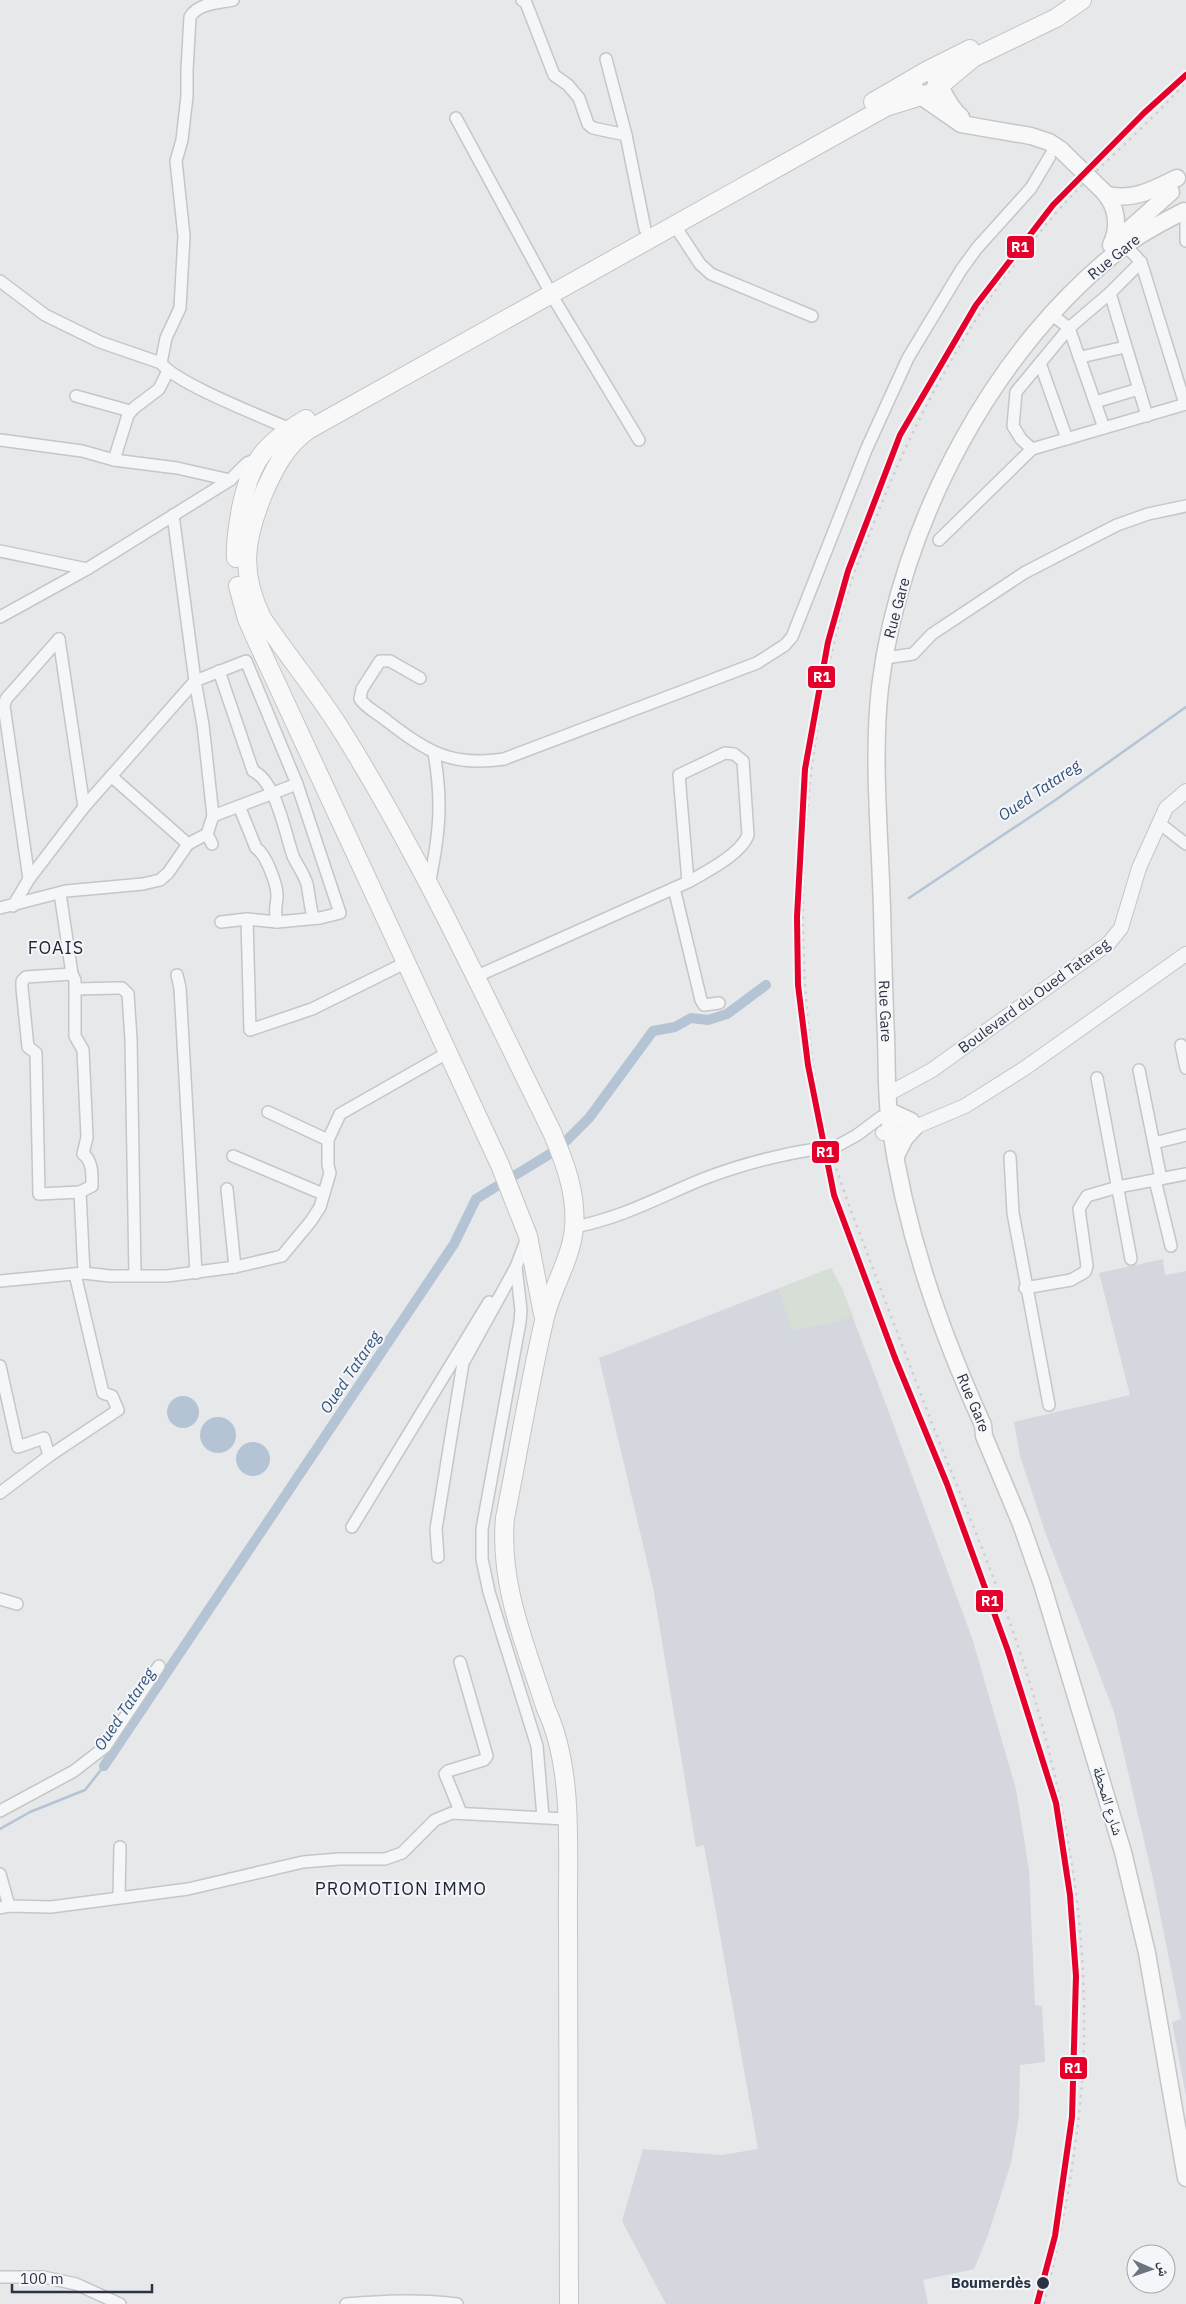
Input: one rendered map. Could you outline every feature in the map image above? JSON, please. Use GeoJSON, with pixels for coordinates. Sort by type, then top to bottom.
{"type":"FeatureCollection","features":[{"type":"Feature","properties":{"kind":"main road"},"geometry":{"type":"LineString","coordinates":[[561,2304],[556,1786],[546,1726],[546,1709],[507,1585],[503,1552],[505,1518],[544,1319],[554,1285],[569,1250],[574,1227],[573,1198],[566,1165],[552,1132],[429,887],[344,734],[273,634],[255,604],[247,573],[247,549],[250,528],[265,489],[286,450],[308,430],[549,290],[645,229],[928,70],[1041,15],[1065,0]]}},
{"type":"Feature","properties":{"kind":"main road"},"geometry":{"type":"LineString","coordinates":[[544,1319],[528,1236],[500,1165],[247,619],[238,584],[236,547],[238,481],[270,446],[290,429],[549,290],[675,226],[891,104],[932,93],[973,58],[1056,18],[1082,0]]}},
{"type":"Feature","properties":{"kind":"main road"},"geometry":{"type":"LineString","coordinates":[[928,70],[953,109],[973,126]]}},
{"type":"Feature","properties":{"kind":"main road"},"geometry":{"type":"LineString","coordinates":[[910,80],[922,97],[958,123],[1031,136],[1059,148],[1107,196],[1116,225],[1117,246]]}},
{"type":"Feature","properties":{"kind":"main road"},"geometry":{"type":"LineString","coordinates":[[1107,196],[1125,198],[1142,194],[1182,193]]}},
{"type":"Feature","properties":{"kind":"main road"},"geometry":{"type":"LineString","coordinates":[[1107,196],[1155,205],[1182,193]]}},
{"type":"Feature","properties":{"kind":"main road","name":"Rue Gare"},"geometry":{"type":"LineString","coordinates":[[984,1436],[977,1427],[961,1391],[923,1294],[886,1124],[870,754],[871,718],[878,657],[895,586],[929,493],[965,420],[991,380],[1046,310],[1117,246],[1153,227],[1182,193]]}},
{"type":"Feature","properties":{"kind":"main road","name":"Rue Gare"},"geometry":{"type":"LineString","coordinates":[[884,1086],[877,755],[878,718],[885,658],[901,588],[924,522],[952,459],[997,384],[1051,314],[1155,205]]}},
{"type":"Feature","properties":{"kind":"main road"},"geometry":{"type":"LineString","coordinates":[[256,460],[264,463],[274,471]]}},
{"type":"Feature","properties":{"kind":"main road"},"geometry":{"type":"LineString","coordinates":[[238,481],[255,488],[265,489]]}},
{"type":"Feature","properties":{"kind":"main road"},"geometry":{"type":"LineString","coordinates":[[886,1124],[913,1124],[896,1156]]}},
{"type":"Feature","properties":{"kind":"main road","name":"Rue Gare"},"geometry":{"type":"LineString","coordinates":[[886,1124],[896,1156],[925,1282],[943,1333],[983,1425],[984,1436]]}},
{"type":"Feature","properties":{"kind":"main road","name":"شارع المحطة"},"geometry":{"type":"LineString","coordinates":[[984,1436],[1021,1524],[1042,1584],[1125,1860],[1146,1954],[1186,2178]]}},
{"type":"Feature","properties":{"kind":"main road"},"geometry":{"type":"LineString","coordinates":[[556,1818],[569,2304]]}},
{"type":"Feature","properties":{"kind":"street"},"geometry":{"type":"LineString","coordinates":[[114,460],[130,411],[159,389],[164,367],[166,338],[180,308],[184,236],[176,161],[182,140],[188,96],[187,62],[190,17],[194,10],[233,0]]}},
{"type":"Feature","properties":{"kind":"street"},"geometry":{"type":"LineString","coordinates":[[522,0],[526,3],[554,75],[568,85],[579,98],[588,124],[593,128],[626,135]]}},
{"type":"Feature","properties":{"kind":"street"},"geometry":{"type":"LineString","coordinates":[[606,59],[626,135],[645,229]]}},
{"type":"Feature","properties":{"kind":"street"},"geometry":{"type":"LineString","coordinates":[[456,118],[549,290],[639,440]]}},
{"type":"Feature","properties":{"kind":"street"},"geometry":{"type":"LineString","coordinates":[[420,678],[390,661],[384,660],[378,663],[360,695],[362,702],[415,743],[434,753],[466,762],[483,762],[504,759],[757,664],[785,645],[792,637],[866,450],[908,358],[961,270],[977,248],[1032,188],[1059,148]]}},
{"type":"Feature","properties":{"kind":"street"},"geometry":{"type":"LineString","coordinates":[[1182,193],[1186,241]]}},
{"type":"Feature","properties":{"kind":"street"},"geometry":{"type":"LineString","coordinates":[[675,226],[700,264],[710,274],[812,316]]}},
{"type":"Feature","properties":{"kind":"street"},"geometry":{"type":"LineString","coordinates":[[939,540],[1032,449],[1185,404],[1141,262],[1117,246]]}},
{"type":"Feature","properties":{"kind":"street"},"geometry":{"type":"LineString","coordinates":[[1032,449],[1021,439],[1013,426],[1016,392],[1069,328],[1110,293],[1141,262]]}},
{"type":"Feature","properties":{"kind":"street"},"geometry":{"type":"LineString","coordinates":[[0,281],[45,315],[100,342],[164,367],[200,388],[290,429]]}},
{"type":"Feature","properties":{"kind":"street"},"geometry":{"type":"LineString","coordinates":[[1110,293],[1147,416]]}},
{"type":"Feature","properties":{"kind":"street"},"geometry":{"type":"LineString","coordinates":[[1051,314],[1069,328],[1104,428]]}},
{"type":"Feature","properties":{"kind":"street"},"geometry":{"type":"LineString","coordinates":[[1081,358],[1125,347]]}},
{"type":"Feature","properties":{"kind":"street"},"geometry":{"type":"LineString","coordinates":[[1040,363],[1068,439]]}},
{"type":"Feature","properties":{"kind":"street"},"geometry":{"type":"LineString","coordinates":[[1095,402],[1139,389]]}},
{"type":"Feature","properties":{"kind":"street"},"geometry":{"type":"LineString","coordinates":[[76,396],[130,411]]}},
{"type":"Feature","properties":{"kind":"street"},"geometry":{"type":"LineString","coordinates":[[0,440],[82,451],[114,460],[177,468],[238,481]]}},
{"type":"Feature","properties":{"kind":"street"},"geometry":{"type":"LineString","coordinates":[[0,617],[87,569],[174,515],[238,481]]}},
{"type":"Feature","properties":{"kind":"street"},"geometry":{"type":"LineString","coordinates":[[885,658],[913,654],[932,634],[1024,573],[1117,525],[1148,514],[1186,506]]}},
{"type":"Feature","properties":{"kind":"street"},"geometry":{"type":"LineString","coordinates":[[0,908],[60,893],[143,884],[160,880],[168,873],[188,844],[209,839],[213,816],[203,725],[195,681],[174,515]]}},
{"type":"Feature","properties":{"kind":"street"},"geometry":{"type":"LineString","coordinates":[[0,551],[87,569]]}},
{"type":"Feature","properties":{"kind":"street"},"geometry":{"type":"LineString","coordinates":[[29,879],[4,706],[6,699],[59,639],[84,806]]}},
{"type":"Feature","properties":{"kind":"street"},"geometry":{"type":"LineString","coordinates":[[14,906],[29,879],[84,806],[195,681],[246,661],[298,784],[340,913],[320,918],[277,922],[247,919],[221,922]]}},
{"type":"Feature","properties":{"kind":"street"},"geometry":{"type":"LineString","coordinates":[[219,671],[253,770],[259,773],[273,794],[294,857],[307,884],[313,918]]}},
{"type":"Feature","properties":{"kind":"street"},"geometry":{"type":"LineString","coordinates":[[429,887],[440,815],[439,782],[434,753]]}},
{"type":"Feature","properties":{"kind":"street"},"geometry":{"type":"LineString","coordinates":[[475,977],[688,882],[705,873],[744,845],[748,835],[743,761],[734,754],[724,753],[679,775],[688,882]]}},
{"type":"Feature","properties":{"kind":"street"},"geometry":{"type":"LineString","coordinates":[[111,776],[188,844]]}},
{"type":"Feature","properties":{"kind":"street"},"geometry":{"type":"LineString","coordinates":[[213,816],[298,784]]}},
{"type":"Feature","properties":{"kind":"street","name":"Boulevard du Oued Tatareg"},"geometry":{"type":"LineString","coordinates":[[884,1086],[932,1070],[1109,943],[1121,928],[1139,868],[1166,808],[1186,791]]}},
{"type":"Feature","properties":{"kind":"street"},"geometry":{"type":"LineString","coordinates":[[239,806],[256,848],[262,852],[271,875],[277,898],[274,909],[277,922]]}},
{"type":"Feature","properties":{"kind":"street"},"geometry":{"type":"LineString","coordinates":[[1159,823],[1186,844]]}},
{"type":"Feature","properties":{"kind":"street"},"geometry":{"type":"LineString","coordinates":[[674,888],[701,1000],[704,1005],[719,1003]]}},
{"type":"Feature","properties":{"kind":"street"},"geometry":{"type":"LineString","coordinates":[[60,893],[72,974],[75,980],[76,1036],[83,1050],[87,1137],[83,1154],[87,1157],[90,1165],[92,1186],[80,1192],[39,1194],[36,1053],[28,1047],[22,981],[26,977],[72,974]]}},
{"type":"Feature","properties":{"kind":"street"},"geometry":{"type":"LineString","coordinates":[[247,919],[250,1030],[312,1009],[406,963]]}},
{"type":"Feature","properties":{"kind":"street"},"geometry":{"type":"LineString","coordinates":[[839,1144],[886,1124],[913,1124],[964,1106],[1025,1068],[1186,954]]}},
{"type":"Feature","properties":{"kind":"street"},"geometry":{"type":"LineString","coordinates":[[177,975],[181,998],[196,1273]]}},
{"type":"Feature","properties":{"kind":"street"},"geometry":{"type":"LineString","coordinates":[[76,989],[122,988],[128,994],[135,1275]]}},
{"type":"Feature","properties":{"kind":"street"},"geometry":{"type":"LineString","coordinates":[[1181,1045],[1186,1068]]}},
{"type":"Feature","properties":{"kind":"street"},"geometry":{"type":"LineString","coordinates":[[0,1281],[79,1273],[110,1276],[168,1276],[235,1267],[282,1256],[320,1207],[330,1173],[328,1165],[328,1140],[340,1114],[447,1054]]}},
{"type":"Feature","properties":{"kind":"street"},"geometry":{"type":"LineString","coordinates":[[1139,1070],[1154,1142],[1158,1179],[1171,1246]]}},
{"type":"Feature","properties":{"kind":"street"},"geometry":{"type":"LineString","coordinates":[[1097,1078],[1131,1259]]}},
{"type":"Feature","properties":{"kind":"street"},"geometry":{"type":"LineString","coordinates":[[268,1112],[328,1140]]}},
{"type":"Feature","properties":{"kind":"street"},"geometry":{"type":"LineString","coordinates":[[1154,1142],[1186,1135]]}},
{"type":"Feature","properties":{"kind":"street"},"geometry":{"type":"LineString","coordinates":[[574,1227],[616,1217],[702,1180],[751,1162],[791,1152],[822,1148]]}},
{"type":"Feature","properties":{"kind":"street"},"geometry":{"type":"LineString","coordinates":[[233,1156],[323,1194]]}},
{"type":"Feature","properties":{"kind":"street"},"geometry":{"type":"LineString","coordinates":[[1010,1157],[1013,1213],[1049,1405]]}},
{"type":"Feature","properties":{"kind":"street"},"geometry":{"type":"LineString","coordinates":[[1026,1288],[1071,1280],[1085,1272],[1087,1266],[1078,1210],[1087,1196],[1118,1187],[1186,1174]]}},
{"type":"Feature","properties":{"kind":"street"},"geometry":{"type":"LineString","coordinates":[[227,1189],[235,1267]]}},
{"type":"Feature","properties":{"kind":"street"},"geometry":{"type":"LineString","coordinates":[[0,1492],[49,1456],[118,1410],[112,1396],[103,1393],[79,1273],[80,1192]]}},
{"type":"Feature","properties":{"kind":"street"},"geometry":{"type":"LineString","coordinates":[[438,1558],[436,1529],[463,1363],[516,1268],[528,1236]]}},
{"type":"Feature","properties":{"kind":"street"},"geometry":{"type":"LineString","coordinates":[[0,1874],[5,1907],[51,1907],[188,1889],[303,1862],[339,1859],[385,1859],[402,1853],[435,1820],[452,1813],[556,1818],[537,1746],[489,1592],[482,1558],[482,1529],[520,1322],[516,1268]]}},
{"type":"Feature","properties":{"kind":"street"},"geometry":{"type":"LineString","coordinates":[[352,1527],[486,1306],[494,1295],[506,1285]]}},
{"type":"Feature","properties":{"kind":"street"},"geometry":{"type":"LineString","coordinates":[[0,1366],[18,1447],[44,1438],[49,1456]]}},
{"type":"Feature","properties":{"kind":"street"},"geometry":{"type":"LineString","coordinates":[[0,1599],[17,1604]]}},
{"type":"Feature","properties":{"kind":"street"},"geometry":{"type":"LineString","coordinates":[[460,1662],[487,1756],[484,1760],[448,1771],[445,1774],[461,1813]]}},
{"type":"Feature","properties":{"kind":"street"},"geometry":{"type":"LineString","coordinates":[[0,1811],[74,1771],[105,1747],[160,1666]]}},
{"type":"Feature","properties":{"kind":"street"},"geometry":{"type":"LineString","coordinates":[[119,1897],[120,1848]]}},
{"type":"Feature","properties":{"kind":"street"},"geometry":{"type":"LineString","coordinates":[[0,2277],[43,2277],[76,2284],[120,2304]]}},
{"type":"Feature","properties":{"kind":"street"},"geometry":{"type":"LineString","coordinates":[[346,2304],[381,2301],[433,2301],[457,2304]]}},
{"type":"Feature","properties":{"kind":"shaded area"},"geometry":{"type":"Polygon","coordinates":[[[1163,1259],[1165,1275],[1186,1271],[1186,2096],[1172,2022],[1181,2019],[1153,1879],[1114,1712],[1045,1532],[1020,1456],[1014,1422],[1130,1395],[1099,1273],[1163,1259]]]}},
{"type":"Feature","properties":{"kind":"shaded area"},"geometry":{"type":"Polygon","coordinates":[[[831,1268],[842,1289],[972,1638],[1016,1789],[1029,1870],[1035,2005],[1042,2006],[1045,2062],[1020,2065],[1019,2115],[1011,2163],[988,2235],[974,2269],[923,2280],[928,2304],[666,2304],[622,2221],[643,2149],[722,2155],[758,2149],[704,1845],[696,1847],[653,1587],[599,1358],[831,1268]]]}},
{"type":"Feature","properties":{"kind":"shaded area"},"geometry":{"type":"Polygon","coordinates":[[[831,1268],[853,1316],[833,1323],[792,1330],[778,1289],[831,1268]]]}},
{"type":"Feature","properties":{"kind":"water"},"geometry":{"type":"Polygon","coordinates":[[[183,1396],[189,1397],[194,1401],[198,1406],[198,1418],[194,1423],[189,1427],[183,1428],[177,1427],[172,1423],[168,1418],[167,1412],[168,1406],[172,1401],[177,1397],[183,1396]]]}},
{"type":"Feature","properties":{"kind":"water"},"geometry":{"type":"Polygon","coordinates":[[[218,1417],[230,1423],[236,1435],[230,1447],[218,1453],[206,1447],[200,1435],[206,1423],[218,1417]]]}},
{"type":"Feature","properties":{"kind":"water"},"geometry":{"type":"Polygon","coordinates":[[[253,1442],[260,1443],[265,1447],[269,1452],[269,1466],[265,1471],[260,1475],[253,1476],[246,1475],[241,1471],[237,1466],[236,1459],[237,1452],[241,1447],[246,1443],[253,1442]]]}},
{"type":"Feature","properties":{"kind":"waterway","name":"Oued Tatareg"},"geometry":{"type":"LineString","coordinates":[[909,898],[1054,801],[1186,707]]}},
{"type":"Feature","properties":{"kind":"waterway","name":"Oued Tatareg"},"geometry":{"type":"LineString","coordinates":[[104,1766],[454,1244],[476,1199],[558,1149],[589,1118],[653,1031],[675,1027],[691,1018],[708,1020],[727,1014],[766,985]]}},
{"type":"Feature","properties":{"kind":"waterway","name":"Oued Tatareg"},"geometry":{"type":"LineString","coordinates":[[0,1829],[30,1812],[85,1790],[104,1766]]}},
{"type":"Feature","properties":{"kind":"railway"},"geometry":{"type":"LineString","coordinates":[[1044,2304],[1069,2187],[1081,2098],[1083,2068],[1084,1984],[1077,1900],[1071,1859],[1055,1776],[1034,1696],[1021,1656],[978,1537],[931,1421],[856,1225],[828,1140],[812,1061],[805,980],[803,887],[807,809],[823,694],[840,618],[854,572],[896,470],[937,385],[969,331],[1006,275],[1028,246],[1075,192],[1186,82]]}},
{"type":"Feature","properties":{"kind":"transit line","name":"R1"},"geometry":{"type":"LineString","coordinates":[[1037,2304],[1055,2236],[1072,2117],[1076,1976],[1070,1895],[1056,1803],[1008,1651],[947,1484],[895,1358],[834,1195],[808,1065],[798,985],[797,917],[805,769],[828,642],[848,571],[900,435],[976,305],[1053,205],[1144,113],[1186,75]]}},
{"type":"Feature","properties":{"kind":"place","name":"Boumerdès"},"geometry":{"type":"Point","coordinates":[1043,2283]}},
{"type":"Feature","properties":{"kind":"district","name":"FOAIS"},"geometry":{"type":"Point","coordinates":[56,948]}},
{"type":"Feature","properties":{"kind":"district","name":"PROMOTION IMMO"},"geometry":{"type":"Point","coordinates":[401,1889]}}]}
